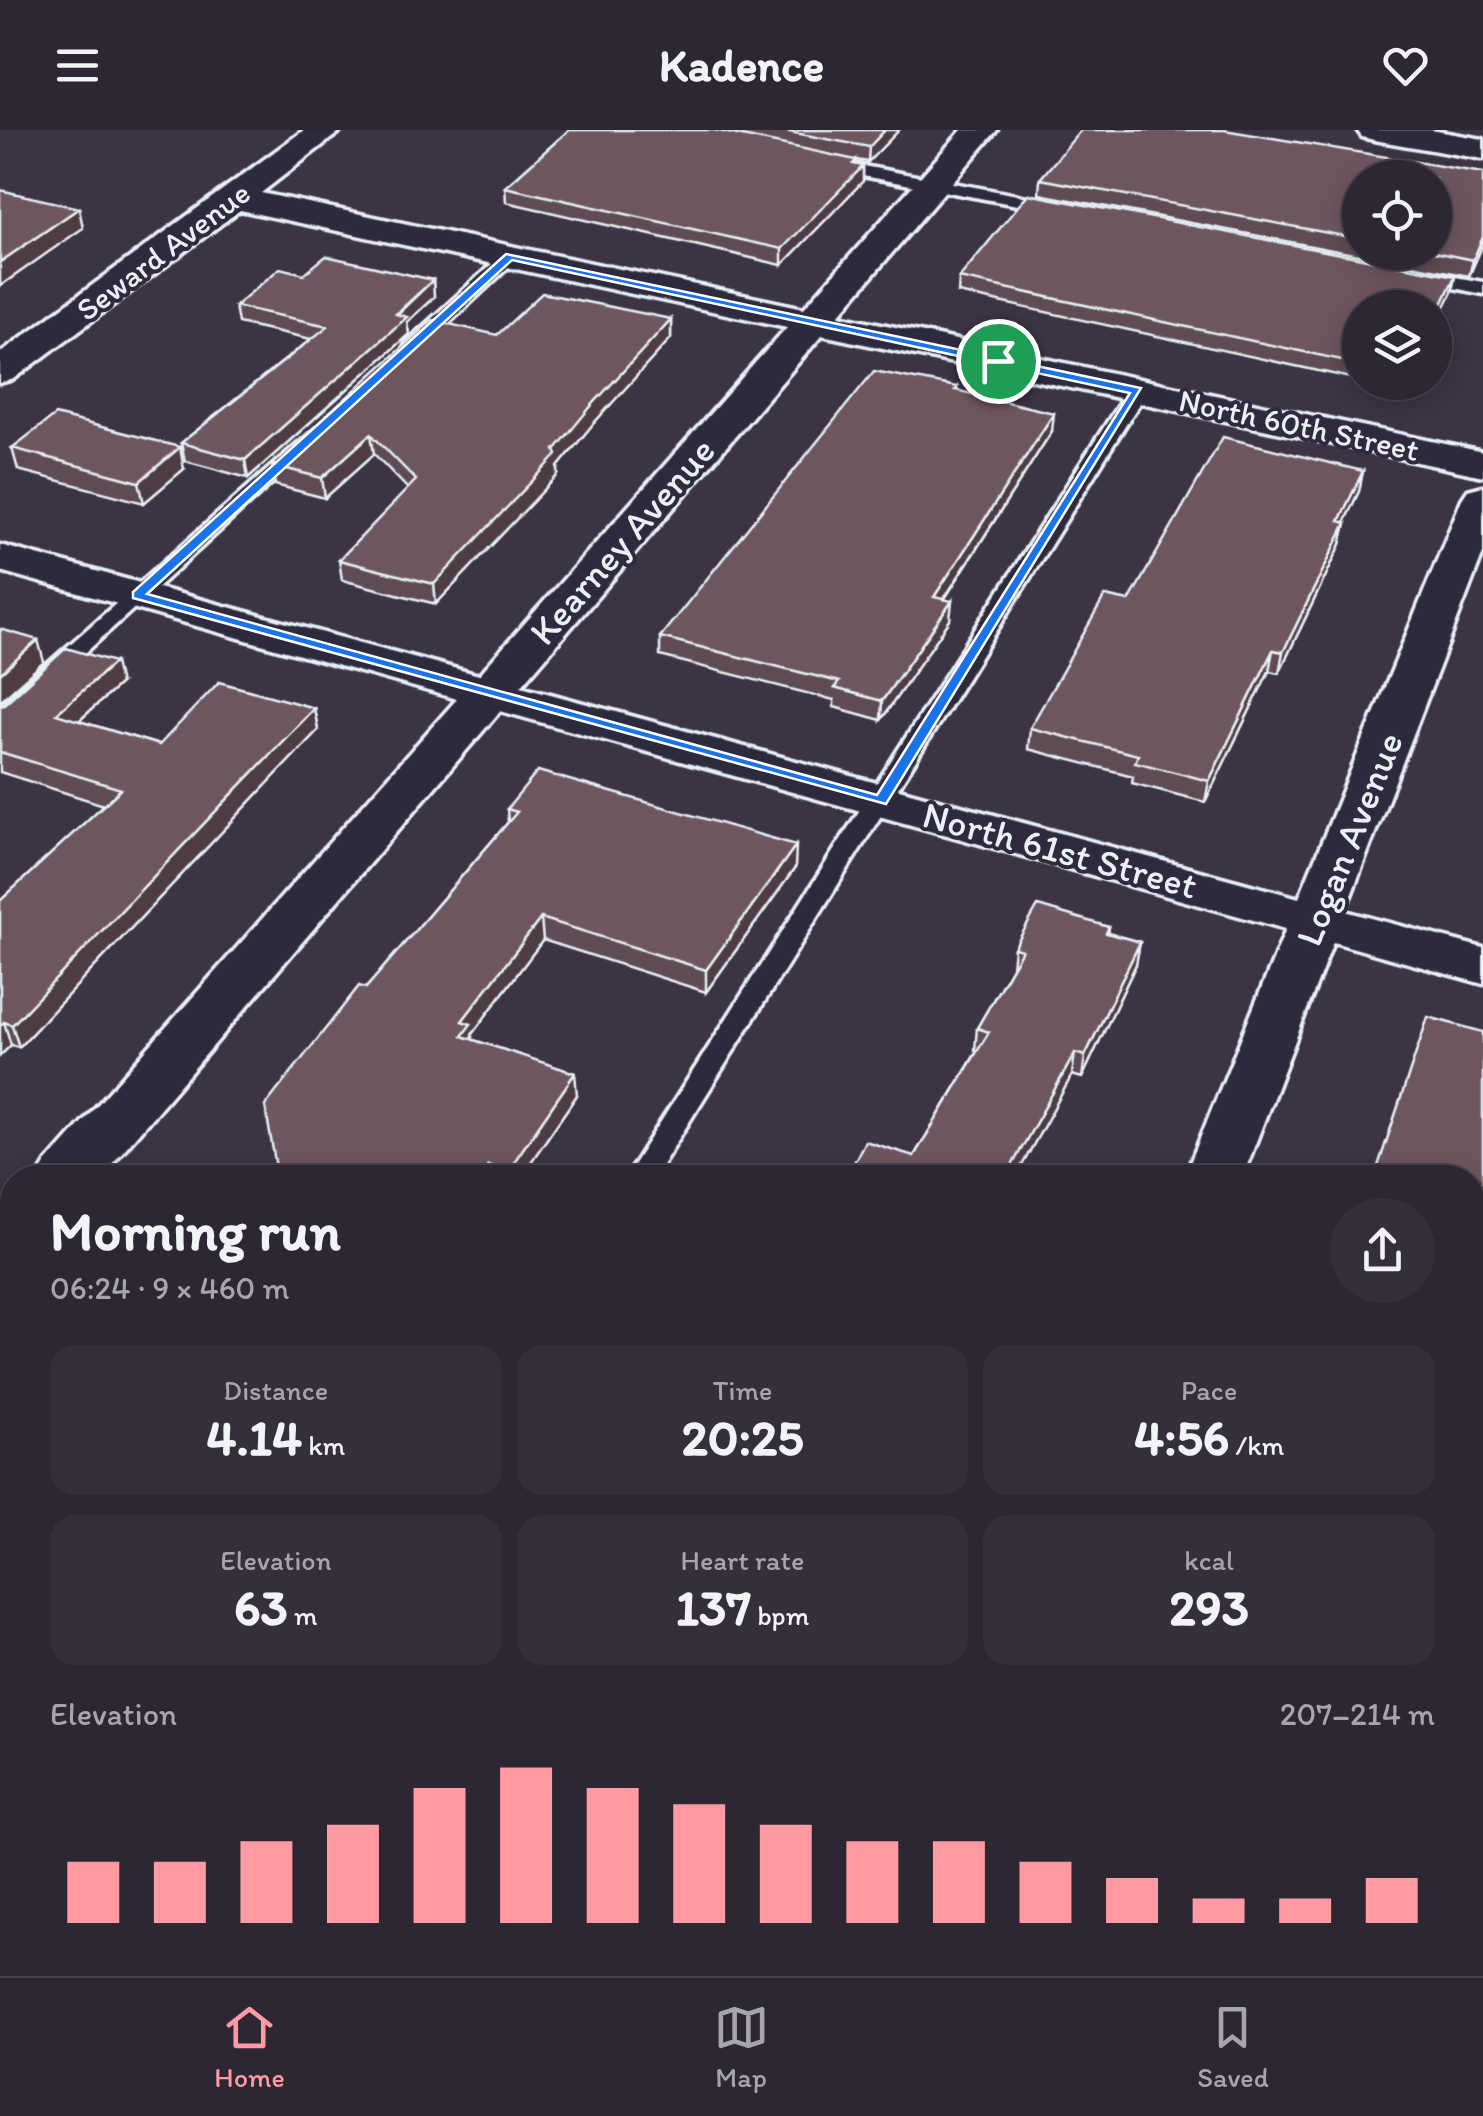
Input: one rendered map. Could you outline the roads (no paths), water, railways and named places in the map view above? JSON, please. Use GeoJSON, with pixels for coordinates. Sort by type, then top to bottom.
{"type":"FeatureCollection","features":[{"type":"Feature","properties":{"kind":"street","name":"Seward Avenue"},"geometry":{"type":"LineString","coordinates":[[0,371],[325,130]]}},
{"type":"Feature","properties":{"kind":"street","name":"Kearney Avenue"},"geometry":{"type":"LineString","coordinates":[[77,1165],[980,130]]}},
{"type":"Feature","properties":{"kind":"street"},"geometry":{"type":"LineString","coordinates":[[1374,130],[1483,149]]}},
{"type":"Feature","properties":{"kind":"street","name":"North 60th Street"},"geometry":{"type":"LineString","coordinates":[[234,198],[1483,464]]}},
{"type":"Feature","properties":{"kind":"street","name":"Logan Avenue"},"geometry":{"type":"LineString","coordinates":[[1218,1165],[1483,499]]}},
{"type":"Feature","properties":{"kind":"street","name":"North 61st Street"},"geometry":{"type":"LineString","coordinates":[[0,558],[1483,966]]}},
{"type":"Feature","properties":{"kind":"lane"},"geometry":{"type":"LineString","coordinates":[[816,162],[1073,211]]}},
{"type":"Feature","properties":{"kind":"lane"},"geometry":{"type":"LineString","coordinates":[[395,361],[510,257]]}},
{"type":"Feature","properties":{"kind":"lane"},"geometry":{"type":"LineString","coordinates":[[1405,273],[1483,288]]}},
{"type":"Feature","properties":{"kind":"lane"},"geometry":{"type":"LineString","coordinates":[[648,1165],[1137,391]]}},
{"type":"Feature","properties":{"kind":"lane"},"geometry":{"type":"LineString","coordinates":[[0,718],[310,439]]}}]}
